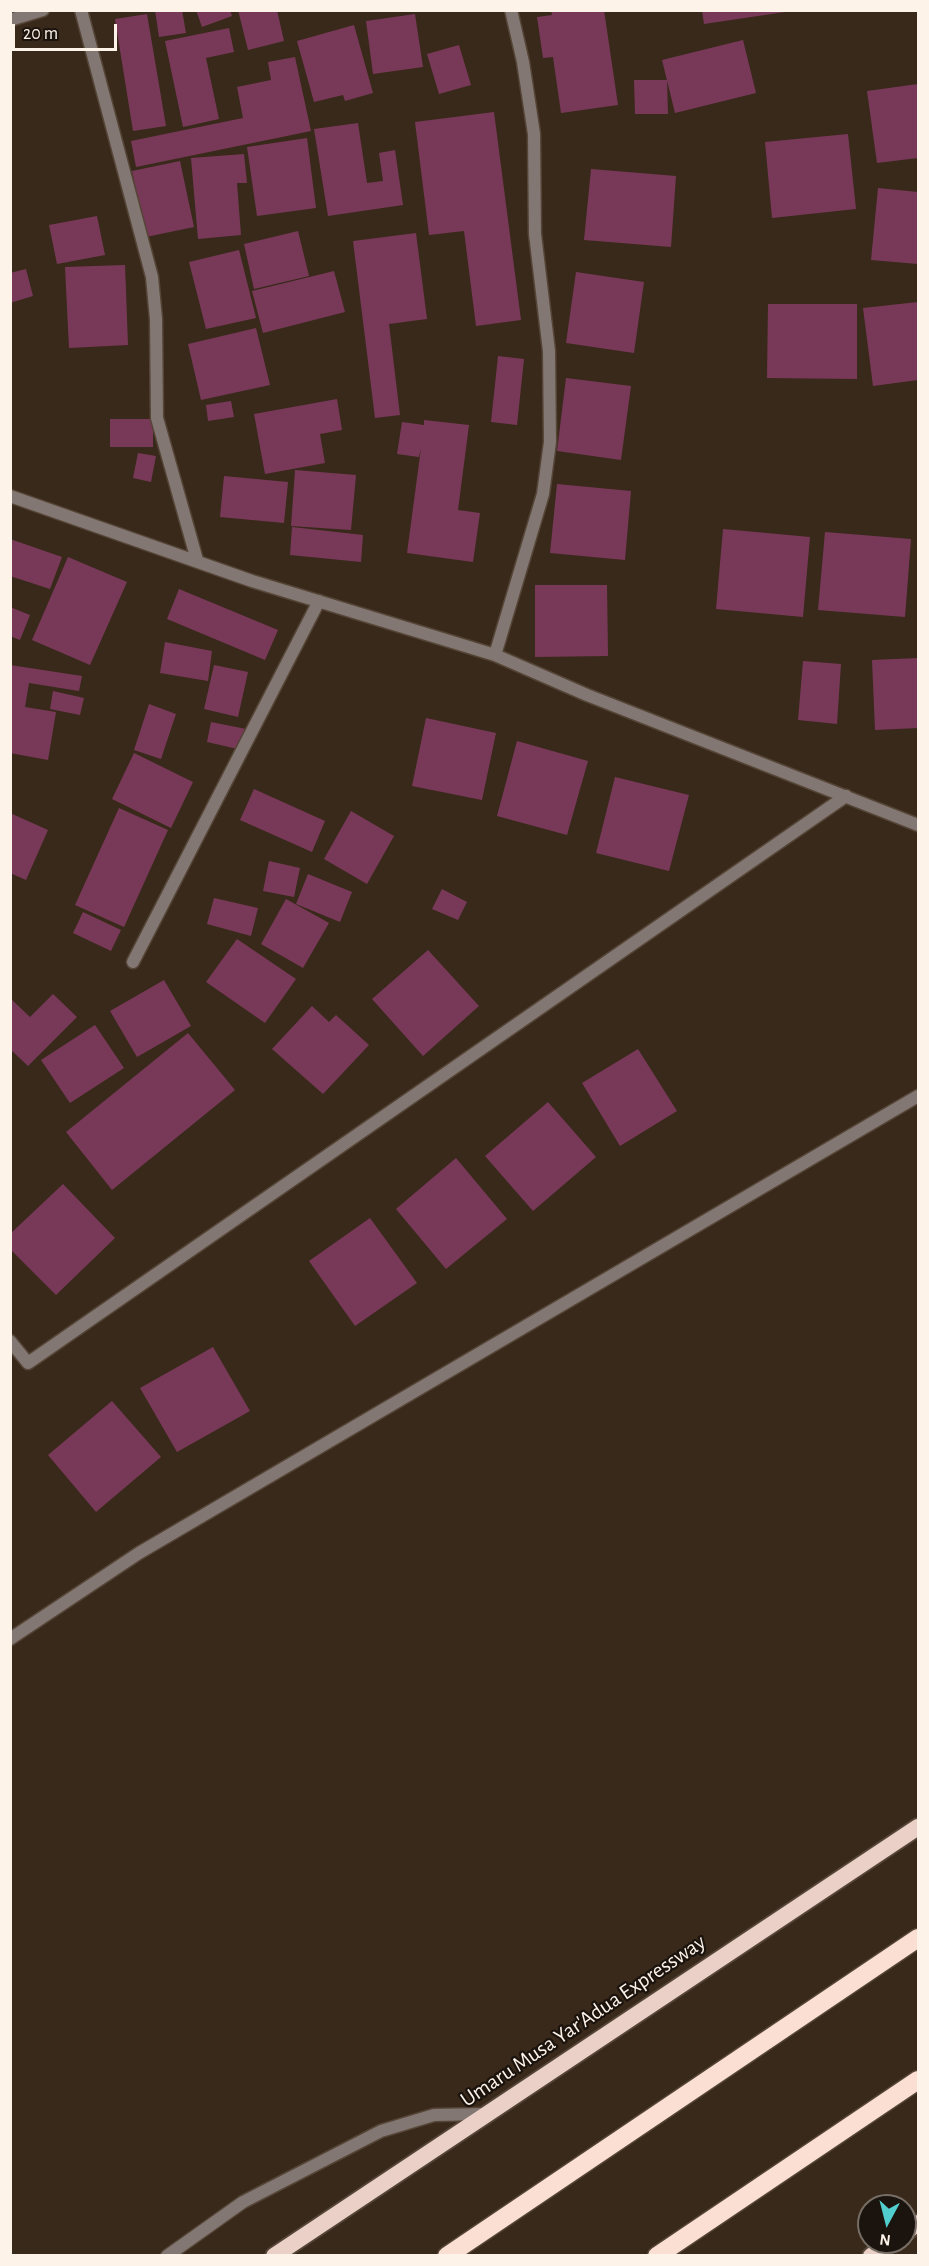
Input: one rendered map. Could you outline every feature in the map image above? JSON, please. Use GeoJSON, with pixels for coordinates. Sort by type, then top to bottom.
{"type":"FeatureCollection","features":[{"type":"Feature","properties":{"kind":"highway","name":"Umaru Musa Yar'Adua Expressway"},"geometry":{"type":"LineString","coordinates":[[274,2256],[918,1827]]}},
{"type":"Feature","properties":{"kind":"highway"},"geometry":{"type":"LineString","coordinates":[[447,2256],[918,1938]]}},
{"type":"Feature","properties":{"kind":"highway"},"geometry":{"type":"LineString","coordinates":[[657,2256],[918,2080]]}},
{"type":"Feature","properties":{"kind":"street"},"geometry":{"type":"LineString","coordinates":[[12,17],[43,10]]}},
{"type":"Feature","properties":{"kind":"street"},"geometry":{"type":"LineString","coordinates":[[81,10],[152,277],[156,319],[157,418],[197,560]]}},
{"type":"Feature","properties":{"kind":"street"},"geometry":{"type":"LineString","coordinates":[[495,655],[543,494],[550,442],[549,351],[535,234],[534,134],[523,62],[511,10]]}},
{"type":"Feature","properties":{"kind":"street"},"geometry":{"type":"LineString","coordinates":[[10,496],[252,581],[495,655],[587,695],[918,825]]}},
{"type":"Feature","properties":{"kind":"street"},"geometry":{"type":"LineString","coordinates":[[133,962],[319,601]]}},
{"type":"Feature","properties":{"kind":"street"},"geometry":{"type":"LineString","coordinates":[[10,1341],[28,1363],[846,796]]}},
{"type":"Feature","properties":{"kind":"street"},"geometry":{"type":"LineString","coordinates":[[10,1639],[139,1553],[918,1096]]}},
{"type":"Feature","properties":{"kind":"street"},"geometry":{"type":"LineString","coordinates":[[167,2256],[243,2202],[381,2130],[434,2115],[485,2114]]}},
{"type":"Feature","properties":{"kind":"building"},"geometry":{"type":"Polygon","coordinates":[[[155,10],[182,10],[186,33],[159,37],[155,10]]]}},
{"type":"Feature","properties":{"kind":"building"},"geometry":{"type":"Polygon","coordinates":[[[196,10],[230,10],[232,16],[202,27],[196,10]]]}},
{"type":"Feature","properties":{"kind":"building"},"geometry":{"type":"Polygon","coordinates":[[[238,10],[277,10],[284,41],[248,50],[238,10]]]}},
{"type":"Feature","properties":{"kind":"building"},"geometry":{"type":"Polygon","coordinates":[[[551,10],[604,10],[618,105],[561,113],[553,57],[543,58],[537,17],[552,15],[551,10]]]}},
{"type":"Feature","properties":{"kind":"building"},"geometry":{"type":"Polygon","coordinates":[[[702,10],[785,10],[785,12],[704,24],[702,10]]]}},
{"type":"Feature","properties":{"kind":"building"},"geometry":{"type":"Polygon","coordinates":[[[147,14],[166,126],[133,131],[115,19],[147,14]]]}},
{"type":"Feature","properties":{"kind":"building"},"geometry":{"type":"Polygon","coordinates":[[[415,14],[423,67],[373,74],[366,21],[415,14]]]}},
{"type":"Feature","properties":{"kind":"building"},"geometry":{"type":"Polygon","coordinates":[[[354,25],[373,93],[345,101],[343,95],[314,102],[297,41],[354,25]]]}},
{"type":"Feature","properties":{"kind":"building"},"geometry":{"type":"Polygon","coordinates":[[[229,28],[234,52],[206,58],[219,119],[183,127],[165,41],[229,28]]]}},
{"type":"Feature","properties":{"kind":"building"},"geometry":{"type":"Polygon","coordinates":[[[743,40],[756,93],[675,113],[662,60],[743,40]]]}},
{"type":"Feature","properties":{"kind":"building"},"geometry":{"type":"Polygon","coordinates":[[[459,45],[471,85],[439,94],[427,54],[459,45]]]}},
{"type":"Feature","properties":{"kind":"building"},"geometry":{"type":"Polygon","coordinates":[[[295,57],[311,131],[136,167],[131,141],[243,118],[237,87],[271,80],[268,62],[295,57]]]}},
{"type":"Feature","properties":{"kind":"building"},"geometry":{"type":"Polygon","coordinates":[[[634,80],[667,80],[668,114],[635,114],[634,80]]]}},
{"type":"Feature","properties":{"kind":"building"},"geometry":{"type":"Polygon","coordinates":[[[918,84],[918,158],[877,163],[867,91],[918,84]]]}},
{"type":"Feature","properties":{"kind":"building"},"geometry":{"type":"Polygon","coordinates":[[[494,112],[521,320],[476,326],[464,231],[429,235],[415,122],[494,112]]]}},
{"type":"Feature","properties":{"kind":"building"},"geometry":{"type":"Polygon","coordinates":[[[358,123],[367,183],[383,181],[379,153],[395,150],[403,205],[328,216],[314,129],[358,123]]]}},
{"type":"Feature","properties":{"kind":"building"},"geometry":{"type":"Polygon","coordinates":[[[848,134],[856,209],[772,218],[765,142],[848,134]]]}},
{"type":"Feature","properties":{"kind":"building"},"geometry":{"type":"Polygon","coordinates":[[[307,138],[316,208],[257,216],[247,147],[307,138]]]}},
{"type":"Feature","properties":{"kind":"building"},"geometry":{"type":"Polygon","coordinates":[[[244,154],[247,183],[237,183],[241,235],[198,239],[191,158],[244,154]]]}},
{"type":"Feature","properties":{"kind":"building"},"geometry":{"type":"Polygon","coordinates":[[[180,161],[194,227],[146,237],[132,171],[180,161]]]}},
{"type":"Feature","properties":{"kind":"building"},"geometry":{"type":"Polygon","coordinates":[[[591,169],[676,176],[671,247],[584,240],[591,169]]]}},
{"type":"Feature","properties":{"kind":"building"},"geometry":{"type":"Polygon","coordinates":[[[878,188],[918,192],[918,264],[871,260],[878,188]]]}},
{"type":"Feature","properties":{"kind":"building"},"geometry":{"type":"Polygon","coordinates":[[[97,216],[105,255],[57,264],[49,225],[97,216]]]}},
{"type":"Feature","properties":{"kind":"building"},"geometry":{"type":"Polygon","coordinates":[[[298,231],[309,276],[254,289],[244,244],[298,231]]]}},
{"type":"Feature","properties":{"kind":"building"},"geometry":{"type":"Polygon","coordinates":[[[416,233],[427,319],[389,324],[400,415],[375,418],[353,241],[416,233]]]}},
{"type":"Feature","properties":{"kind":"building"},"geometry":{"type":"Polygon","coordinates":[[[239,250],[256,318],[206,329],[189,262],[239,250]]]}},
{"type":"Feature","properties":{"kind":"building"},"geometry":{"type":"Polygon","coordinates":[[[125,265],[128,345],[69,348],[65,267],[125,265]]]}},
{"type":"Feature","properties":{"kind":"building"},"geometry":{"type":"Polygon","coordinates":[[[26,269],[33,296],[10,303],[10,273],[26,269]]]}},
{"type":"Feature","properties":{"kind":"building"},"geometry":{"type":"Polygon","coordinates":[[[334,271],[345,312],[263,333],[252,291],[334,271]]]}},
{"type":"Feature","properties":{"kind":"building"},"geometry":{"type":"Polygon","coordinates":[[[576,272],[644,282],[634,353],[566,343],[576,272]]]}},
{"type":"Feature","properties":{"kind":"building"},"geometry":{"type":"Polygon","coordinates":[[[918,302],[918,380],[873,386],[863,308],[918,302]]]}},
{"type":"Feature","properties":{"kind":"building"},"geometry":{"type":"Polygon","coordinates":[[[768,304],[857,304],[857,379],[767,378],[768,304]]]}},
{"type":"Feature","properties":{"kind":"building"},"geometry":{"type":"Polygon","coordinates":[[[256,328],[270,385],[201,400],[188,344],[256,328]]]}},
{"type":"Feature","properties":{"kind":"building"},"geometry":{"type":"Polygon","coordinates":[[[498,356],[524,359],[517,425],[491,422],[498,356]]]}},
{"type":"Feature","properties":{"kind":"building"},"geometry":{"type":"Polygon","coordinates":[[[566,378],[631,386],[621,460],[557,451],[566,378]]]}},
{"type":"Feature","properties":{"kind":"building"},"geometry":{"type":"Polygon","coordinates":[[[337,399],[342,430],[320,434],[325,463],[265,474],[254,414],[337,399]]]}},
{"type":"Feature","properties":{"kind":"building"},"geometry":{"type":"Polygon","coordinates":[[[231,401],[234,417],[208,421],[206,405],[231,401]]]}},
{"type":"Feature","properties":{"kind":"building"},"geometry":{"type":"Polygon","coordinates":[[[110,419],[153,419],[153,447],[110,447],[110,419]]]}},
{"type":"Feature","properties":{"kind":"building"},"geometry":{"type":"Polygon","coordinates":[[[424,420],[469,425],[458,510],[480,513],[473,562],[407,553],[421,448],[419,457],[397,454],[402,422],[424,425],[424,420]]]}},
{"type":"Feature","properties":{"kind":"building"},"geometry":{"type":"Polygon","coordinates":[[[138,453],[156,456],[151,482],[133,478],[138,453]]]}},
{"type":"Feature","properties":{"kind":"building"},"geometry":{"type":"Polygon","coordinates":[[[295,470],[356,475],[351,530],[291,526],[295,470]]]}},
{"type":"Feature","properties":{"kind":"building"},"geometry":{"type":"Polygon","coordinates":[[[224,476],[288,482],[284,523],[220,517],[224,476]]]}},
{"type":"Feature","properties":{"kind":"building"},"geometry":{"type":"Polygon","coordinates":[[[557,484],[631,491],[625,560],[550,553],[557,484]]]}},
{"type":"Feature","properties":{"kind":"building"},"geometry":{"type":"Polygon","coordinates":[[[292,527],[363,535],[361,562],[290,555],[292,527]]]}},
{"type":"Feature","properties":{"kind":"building"},"geometry":{"type":"Polygon","coordinates":[[[723,529],[810,537],[803,617],[716,609],[723,529]]]}},
{"type":"Feature","properties":{"kind":"building"},"geometry":{"type":"Polygon","coordinates":[[[825,532],[911,539],[905,617],[818,610],[825,532]]]}},
{"type":"Feature","properties":{"kind":"building"},"geometry":{"type":"Polygon","coordinates":[[[10,539],[62,557],[50,589],[10,576],[10,539]]]}},
{"type":"Feature","properties":{"kind":"building"},"geometry":{"type":"Polygon","coordinates":[[[68,557],[127,582],[90,665],[32,640],[68,557]]]}},
{"type":"Feature","properties":{"kind":"building"},"geometry":{"type":"Polygon","coordinates":[[[535,585],[607,585],[608,656],[535,657],[535,585]]]}},
{"type":"Feature","properties":{"kind":"building"},"geometry":{"type":"Polygon","coordinates":[[[179,589],[278,630],[265,660],[167,619],[179,589]]]}},
{"type":"Feature","properties":{"kind":"building"},"geometry":{"type":"Polygon","coordinates":[[[10,607],[30,615],[20,640],[10,636],[10,607]]]}},
{"type":"Feature","properties":{"kind":"building"},"geometry":{"type":"Polygon","coordinates":[[[165,642],[212,651],[208,681],[160,673],[165,642]]]}},
{"type":"Feature","properties":{"kind":"building"},"geometry":{"type":"Polygon","coordinates":[[[918,658],[918,728],[875,730],[872,660],[918,658]]]}},
{"type":"Feature","properties":{"kind":"building"},"geometry":{"type":"Polygon","coordinates":[[[803,661],[841,664],[837,724],[798,720],[803,661]]]}},
{"type":"Feature","properties":{"kind":"building"},"geometry":{"type":"Polygon","coordinates":[[[10,665],[82,676],[79,691],[29,683],[25,707],[56,712],[48,760],[10,753],[10,665]]]}},
{"type":"Feature","properties":{"kind":"building"},"geometry":{"type":"Polygon","coordinates":[[[214,665],[248,672],[238,717],[204,709],[214,665]]]}},
{"type":"Feature","properties":{"kind":"building"},"geometry":{"type":"Polygon","coordinates":[[[53,691],[84,698],[80,715],[50,709],[53,691]]]}},
{"type":"Feature","properties":{"kind":"building"},"geometry":{"type":"Polygon","coordinates":[[[149,704],[176,714],[161,759],[134,750],[149,704]]]}},
{"type":"Feature","properties":{"kind":"building"},"geometry":{"type":"Polygon","coordinates":[[[426,718],[496,733],[482,800],[412,786],[426,718]]]}},
{"type":"Feature","properties":{"kind":"building"},"geometry":{"type":"Polygon","coordinates":[[[211,722],[246,729],[242,750],[207,742],[211,722]]]}},
{"type":"Feature","properties":{"kind":"building"},"geometry":{"type":"Polygon","coordinates":[[[517,741],[588,761],[567,835],[497,816],[517,741]]]}},
{"type":"Feature","properties":{"kind":"building"},"geometry":{"type":"Polygon","coordinates":[[[134,753],[193,782],[171,828],[112,799],[134,753]]]}},
{"type":"Feature","properties":{"kind":"building"},"geometry":{"type":"Polygon","coordinates":[[[615,777],[689,795],[669,871],[596,853],[615,777]]]}},
{"type":"Feature","properties":{"kind":"building"},"geometry":{"type":"Polygon","coordinates":[[[254,789],[325,821],[312,852],[240,820],[254,789]]]}},
{"type":"Feature","properties":{"kind":"building"},"geometry":{"type":"Polygon","coordinates":[[[119,808],[168,830],[124,927],[75,905],[119,808]]]}},
{"type":"Feature","properties":{"kind":"building"},"geometry":{"type":"Polygon","coordinates":[[[351,811],[394,836],[367,884],[324,859],[351,811]]]}},
{"type":"Feature","properties":{"kind":"building"},"geometry":{"type":"Polygon","coordinates":[[[10,813],[48,830],[26,880],[10,873],[10,813]]]}},
{"type":"Feature","properties":{"kind":"building"},"geometry":{"type":"Polygon","coordinates":[[[269,861],[300,868],[294,897],[263,891],[269,861]]]}},
{"type":"Feature","properties":{"kind":"building"},"geometry":{"type":"Polygon","coordinates":[[[308,874],[352,892],[340,922],[296,904],[308,874]]]}},
{"type":"Feature","properties":{"kind":"building"},"geometry":{"type":"Polygon","coordinates":[[[442,889],[467,902],[458,920],[432,909],[442,889]]]}},
{"type":"Feature","properties":{"kind":"building"},"geometry":{"type":"Polygon","coordinates":[[[214,898],[258,908],[251,936],[207,924],[214,898]]]}},
{"type":"Feature","properties":{"kind":"building"},"geometry":{"type":"Polygon","coordinates":[[[286,899],[329,923],[303,968],[261,944],[286,899]]]}},
{"type":"Feature","properties":{"kind":"building"},"geometry":{"type":"Polygon","coordinates":[[[83,912],[121,930],[111,951],[73,933],[83,912]]]}},
{"type":"Feature","properties":{"kind":"building"},"geometry":{"type":"Polygon","coordinates":[[[237,939],[296,979],[265,1023],[206,982],[237,939]]]}},
{"type":"Feature","properties":{"kind":"building"},"geometry":{"type":"Polygon","coordinates":[[[428,950],[479,1006],[423,1056],[372,999],[428,950]]]}},
{"type":"Feature","properties":{"kind":"building"},"geometry":{"type":"Polygon","coordinates":[[[164,980],[191,1026],[137,1057],[110,1011],[164,980]]]}},
{"type":"Feature","properties":{"kind":"building"},"geometry":{"type":"Polygon","coordinates":[[[53,994],[77,1017],[28,1066],[10,1049],[10,998],[30,1017],[53,994]]]}},
{"type":"Feature","properties":{"kind":"building"},"geometry":{"type":"Polygon","coordinates":[[[312,1006],[329,1022],[336,1015],[369,1045],[323,1094],[272,1049],[312,1006]]]}},
{"type":"Feature","properties":{"kind":"building"},"geometry":{"type":"Polygon","coordinates":[[[95,1025],[124,1068],[70,1103],[41,1060],[95,1025]]]}},
{"type":"Feature","properties":{"kind":"building"},"geometry":{"type":"Polygon","coordinates":[[[188,1033],[235,1090],[112,1190],[66,1132],[188,1033]]]}},
{"type":"Feature","properties":{"kind":"building"},"geometry":{"type":"Polygon","coordinates":[[[638,1049],[677,1111],[620,1146],[582,1083],[638,1049]]]}},
{"type":"Feature","properties":{"kind":"building"},"geometry":{"type":"Polygon","coordinates":[[[548,1102],[596,1157],[533,1211],[485,1156],[548,1102]]]}},
{"type":"Feature","properties":{"kind":"building"},"geometry":{"type":"Polygon","coordinates":[[[456,1158],[507,1219],[446,1269],[396,1209],[456,1158]]]}},
{"type":"Feature","properties":{"kind":"building"},"geometry":{"type":"Polygon","coordinates":[[[63,1184],[115,1238],[56,1295],[10,1249],[10,1234],[63,1184]]]}},
{"type":"Feature","properties":{"kind":"building"},"geometry":{"type":"Polygon","coordinates":[[[370,1218],[417,1283],[355,1326],[309,1261],[370,1218]]]}},
{"type":"Feature","properties":{"kind":"building"},"geometry":{"type":"Polygon","coordinates":[[[213,1347],[250,1411],[177,1452],[140,1388],[213,1347]]]}},
{"type":"Feature","properties":{"kind":"building"},"geometry":{"type":"Polygon","coordinates":[[[112,1401],[161,1457],[96,1512],[48,1455],[112,1401]]]}}]}
